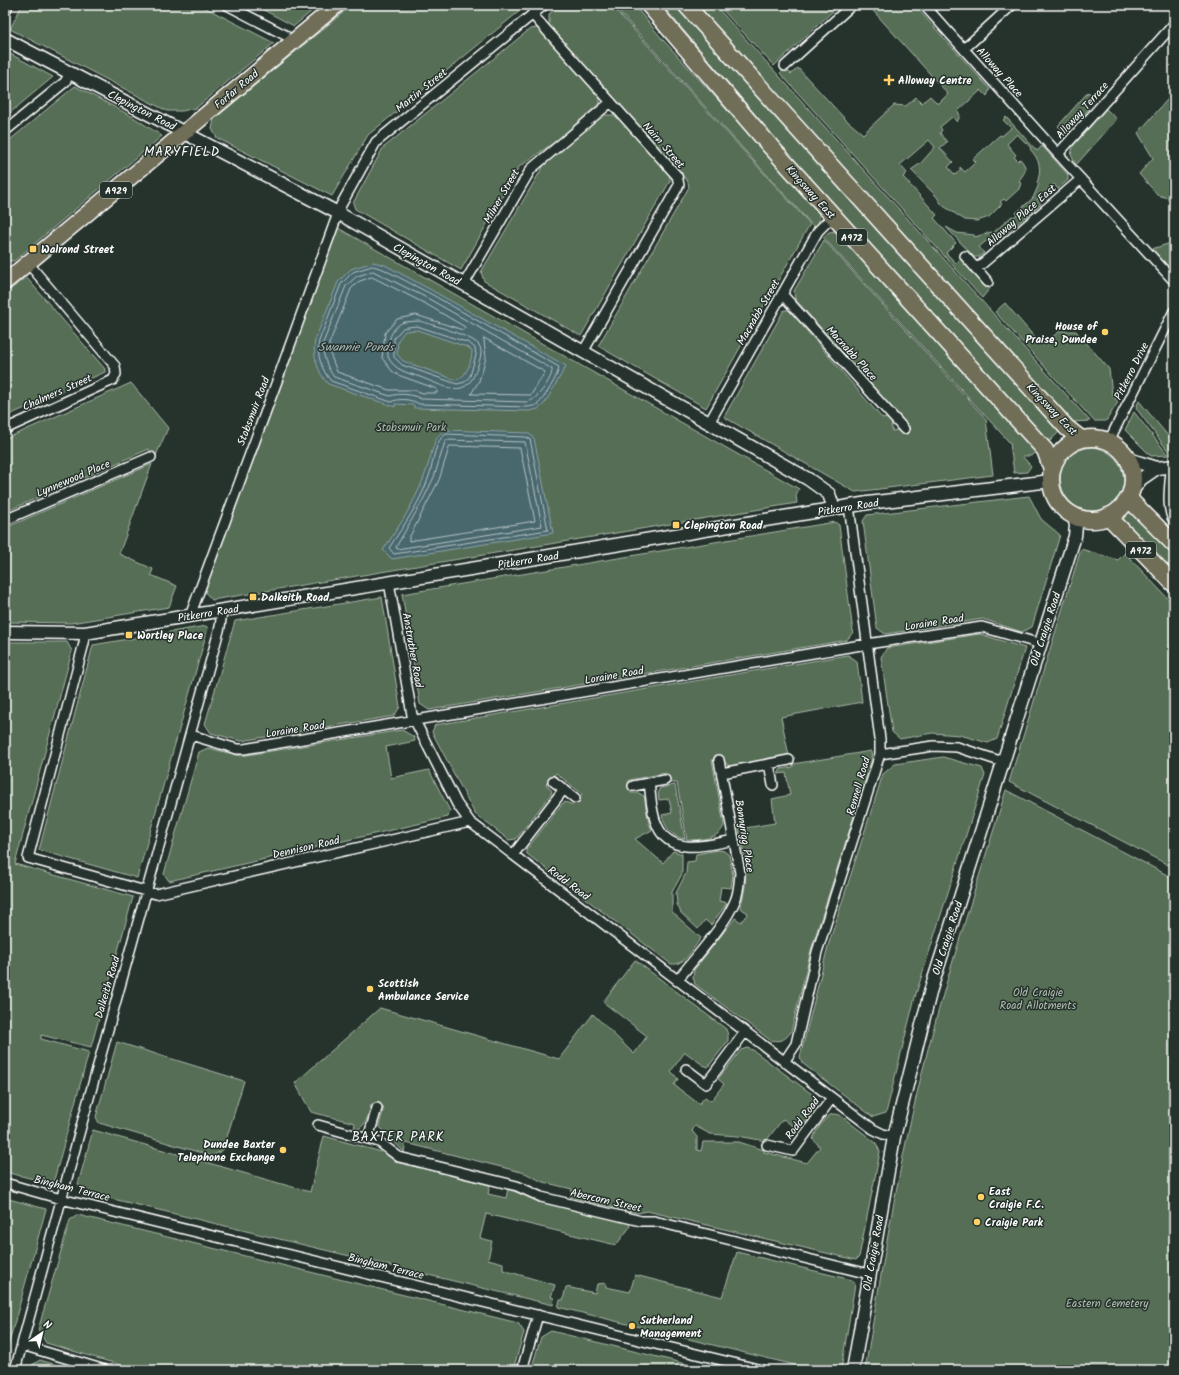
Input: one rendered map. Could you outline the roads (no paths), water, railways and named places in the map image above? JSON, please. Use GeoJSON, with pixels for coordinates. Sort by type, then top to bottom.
{"type":"FeatureCollection","features":[{"type":"Feature","properties":{"kind":"highway","name":"Kingsway East"},"geometry":{"type":"LineString","coordinates":[[649,5],[771,147],[1045,450],[1052,475],[1053,491],[1065,509],[1074,516]]}},
{"type":"Feature","properties":{"kind":"highway","name":"Kingsway East"},"geometry":{"type":"LineString","coordinates":[[686,5],[1067,428],[1081,439]]}},
{"type":"Feature","properties":{"kind":"highway","name":"Kingsway East"},"geometry":{"type":"LineString","coordinates":[[1052,475],[1056,459],[1062,450],[1081,439],[1101,439],[1108,441]]}},
{"type":"Feature","properties":{"kind":"highway"},"geometry":{"type":"LineString","coordinates":[[1074,516],[1091,520],[1108,516],[1120,509],[1129,496],[1132,473],[1128,459],[1123,452],[1108,441]]}},
{"type":"Feature","properties":{"kind":"highway","name":"A972"},"geometry":{"type":"LineString","coordinates":[[1129,496],[1174,544]]}},
{"type":"Feature","properties":{"kind":"highway","name":"A972"},"geometry":{"type":"LineString","coordinates":[[1108,516],[1174,584]]}},
{"type":"Feature","properties":{"kind":"main road","name":"Forfar Road"},"geometry":{"type":"LineString","coordinates":[[185,132],[337,5]]}},
{"type":"Feature","properties":{"kind":"main road","name":"A929"},"geometry":{"type":"LineString","coordinates":[[6,279],[28,263],[185,132]]}},
{"type":"Feature","properties":{"kind":"street"},"geometry":{"type":"LineString","coordinates":[[5,12],[8,5]]}},
{"type":"Feature","properties":{"kind":"street"},"geometry":{"type":"LineString","coordinates":[[227,5],[285,35]]}},
{"type":"Feature","properties":{"kind":"street","name":"Martin Street"},"geometry":{"type":"LineString","coordinates":[[338,213],[376,142],[544,5]]}},
{"type":"Feature","properties":{"kind":"street","name":"Alloway Place"},"geometry":{"type":"LineString","coordinates":[[924,5],[1058,154]]}},
{"type":"Feature","properties":{"kind":"street"},"geometry":{"type":"LineString","coordinates":[[964,49],[1012,5]]}},
{"type":"Feature","properties":{"kind":"street"},"geometry":{"type":"LineString","coordinates":[[785,66],[848,6]]}},
{"type":"Feature","properties":{"kind":"street","name":"Nairn Street"},"geometry":{"type":"LineString","coordinates":[[532,14],[677,176],[679,185],[583,352]]}},
{"type":"Feature","properties":{"kind":"street","name":"Alloway Terrace"},"geometry":{"type":"LineString","coordinates":[[1174,24],[1058,154],[1174,281]]}},
{"type":"Feature","properties":{"kind":"street","name":"Clepington Road"},"geometry":{"type":"LineString","coordinates":[[5,39],[338,213],[808,479],[829,494],[834,509]]}},
{"type":"Feature","properties":{"kind":"street"},"geometry":{"type":"LineString","coordinates":[[5,131],[65,82],[70,72]]}},
{"type":"Feature","properties":{"kind":"street","name":"Milner Street"},"geometry":{"type":"LineString","coordinates":[[464,284],[531,169],[611,102]]}},
{"type":"Feature","properties":{"kind":"street","name":"Alloway Place East"},"geometry":{"type":"LineString","coordinates":[[976,269],[1081,179]]}},
{"type":"Feature","properties":{"kind":"street","name":"Stobsmuir Road"},"geometry":{"type":"LineString","coordinates":[[190,616],[338,213]]}},
{"type":"Feature","properties":{"kind":"street","name":"Macnabb Street"},"geometry":{"type":"LineString","coordinates":[[709,423],[818,231],[833,216]]}},
{"type":"Feature","properties":{"kind":"street"},"geometry":{"type":"LineString","coordinates":[[965,256],[988,282]]}},
{"type":"Feature","properties":{"kind":"street","name":"Chalmers Street"},"geometry":{"type":"LineString","coordinates":[[5,429],[113,380],[116,374],[115,366],[28,263]]}},
{"type":"Feature","properties":{"kind":"street","name":"Macnabb Place"},"geometry":{"type":"LineString","coordinates":[[782,294],[904,428]]}},
{"type":"Feature","properties":{"kind":"street","name":"Pitkerro Drive"},"geometry":{"type":"LineString","coordinates":[[1108,441],[1174,311]]}},
{"type":"Feature","properties":{"kind":"street","name":"Lynnewood Place"},"geometry":{"type":"LineString","coordinates":[[5,520],[151,457]]}},
{"type":"Feature","properties":{"kind":"street"},"geometry":{"type":"LineString","coordinates":[[1128,459],[1156,468],[1173,466],[1169,506],[1170,514],[1174,521]]}},
{"type":"Feature","properties":{"kind":"street"},"geometry":{"type":"LineString","coordinates":[[1129,496],[1141,479],[1156,468]]}},
{"type":"Feature","properties":{"kind":"street","name":"Pitkerro Road"},"geometry":{"type":"LineString","coordinates":[[5,632],[85,633],[849,506],[1052,475]]}},
{"type":"Feature","properties":{"kind":"street","name":"Rennell Road"},"geometry":{"type":"LineString","coordinates":[[784,1062],[796,1044],[818,952],[880,754],[880,739],[849,506]]}},
{"type":"Feature","properties":{"kind":"street","name":"Old Craigie Road"},"geometry":{"type":"LineString","coordinates":[[853,1370],[894,1137],[931,989],[1075,536],[1076,526],[1074,516]]}},
{"type":"Feature","properties":{"kind":"street","name":"Anstruther Road"},"geometry":{"type":"LineString","coordinates":[[390,582],[412,715],[416,721]]}},
{"type":"Feature","properties":{"kind":"street","name":"Dalkeith Road"},"geometry":{"type":"LineString","coordinates":[[15,1370],[61,1199],[191,735],[220,627],[222,611]]}},
{"type":"Feature","properties":{"kind":"street","name":"Loraine Road"},"geometry":{"type":"LineString","coordinates":[[191,735],[237,749],[244,749],[867,644],[982,627],[1041,644]]}},
{"type":"Feature","properties":{"kind":"street"},"geometry":{"type":"LineString","coordinates":[[85,633],[84,643],[28,858],[147,891]]}},
{"type":"Feature","properties":{"kind":"street","name":"Rodd Road"},"geometry":{"type":"LineString","coordinates":[[416,721],[457,804],[470,822],[832,1098],[873,1128],[883,1134],[894,1137]]}},
{"type":"Feature","properties":{"kind":"street"},"geometry":{"type":"LineString","coordinates":[[880,754],[933,746],[951,747],[975,752],[1003,762]]}},
{"type":"Feature","properties":{"kind":"street","name":"Bonnyrigg Place"},"geometry":{"type":"LineString","coordinates":[[677,981],[729,914],[736,900],[740,874],[719,760]]}},
{"type":"Feature","properties":{"kind":"street"},"geometry":{"type":"LineString","coordinates":[[722,773],[789,760]]}},
{"type":"Feature","properties":{"kind":"street"},"geometry":{"type":"LineString","coordinates":[[768,764],[773,785]]}},
{"type":"Feature","properties":{"kind":"street"},"geometry":{"type":"LineString","coordinates":[[553,780],[575,798]]}},
{"type":"Feature","properties":{"kind":"street"},"geometry":{"type":"LineString","coordinates":[[633,786],[665,780]]}},
{"type":"Feature","properties":{"kind":"street"},"geometry":{"type":"LineString","coordinates":[[649,783],[656,825],[663,835],[674,844],[687,847],[734,840]]}},
{"type":"Feature","properties":{"kind":"street"},"geometry":{"type":"LineString","coordinates":[[513,855],[564,789]]}},
{"type":"Feature","properties":{"kind":"street","name":"Dennison Road"},"geometry":{"type":"LineString","coordinates":[[147,891],[156,894],[470,822]]}},
{"type":"Feature","properties":{"kind":"street"},"geometry":{"type":"LineString","coordinates":[[686,1069],[706,1084],[745,1032]]}},
{"type":"Feature","properties":{"kind":"street","name":"Rodd Road"},"geometry":{"type":"LineString","coordinates":[[767,1146],[793,1151],[832,1098]]}},
{"type":"Feature","properties":{"kind":"street"},"geometry":{"type":"LineString","coordinates":[[368,1138],[376,1108]]}},
{"type":"Feature","properties":{"kind":"street","name":"Abercorn Street"},"geometry":{"type":"LineString","coordinates":[[318,1125],[379,1142],[399,1157],[517,1186],[541,1197],[641,1221],[654,1220],[869,1274]]}},
{"type":"Feature","properties":{"kind":"street","name":"Bingham Terrace"},"geometry":{"type":"LineString","coordinates":[[5,1183],[61,1199],[762,1370]]}},
{"type":"Feature","properties":{"kind":"street"},"geometry":{"type":"LineString","coordinates":[[522,1370],[538,1315]]}},
{"type":"Feature","properties":{"kind":"street"},"geometry":{"type":"LineString","coordinates":[[22,1345],[105,1370]]}},
{"type":"Feature","properties":{"kind":"water","name":"Swannie Ponds"},"geometry":{"type":"Polygon","coordinates":[[[373,262],[385,265],[566,366],[545,403],[538,409],[529,411],[414,408],[414,405],[395,404],[395,407],[328,384],[321,375],[315,358],[315,340],[338,282],[351,269],[373,262]],[[417,330],[405,331],[398,340],[397,354],[403,361],[456,380],[463,376],[470,364],[472,350],[417,330]]]}},
{"type":"Feature","properties":{"kind":"water"},"geometry":{"type":"Polygon","coordinates":[[[445,430],[528,433],[534,438],[553,533],[392,559],[383,550],[415,499],[435,441],[445,430]]]}},
{"type":"Feature","properties":{"kind":"place","name":"Alloway Centre"},"geometry":{"type":"Point","coordinates":[889,80]}},
{"type":"Feature","properties":{"kind":"place","name":"Walrond Street"},"geometry":{"type":"Point","coordinates":[33,249]}},
{"type":"Feature","properties":{"kind":"place","name":"House of Praise, Dundee"},"geometry":{"type":"Point","coordinates":[1105,332]}},
{"type":"Feature","properties":{"kind":"place","name":"Clepington Road"},"geometry":{"type":"Point","coordinates":[676,525]}},
{"type":"Feature","properties":{"kind":"place","name":"Dalkeith Road"},"geometry":{"type":"Point","coordinates":[253,597]}},
{"type":"Feature","properties":{"kind":"place","name":"Wortley Place"},"geometry":{"type":"Point","coordinates":[129,635]}},
{"type":"Feature","properties":{"kind":"place","name":"Scottish Ambulance Service"},"geometry":{"type":"Point","coordinates":[370,989]}},
{"type":"Feature","properties":{"kind":"place","name":"Dundee Baxter Telephone Exchange"},"geometry":{"type":"Point","coordinates":[283,1150]}},
{"type":"Feature","properties":{"kind":"place","name":"East Craigie F.C."},"geometry":{"type":"Point","coordinates":[981,1197]}},
{"type":"Feature","properties":{"kind":"place","name":"Craigie Park"},"geometry":{"type":"Point","coordinates":[977,1222]}},
{"type":"Feature","properties":{"kind":"place","name":"Sutherland Management"},"geometry":{"type":"Point","coordinates":[632,1326]}},
{"type":"Feature","properties":{"kind":"district","name":"MARYFIELD"},"geometry":{"type":"Point","coordinates":[182,151]}},
{"type":"Feature","properties":{"kind":"district","name":"BAXTER PARK"},"geometry":{"type":"Point","coordinates":[398,1136]}},
{"type":"Feature","properties":{"kind":"park label","name":"Stobsmuir Park"},"geometry":{"type":"Point","coordinates":[411,427]}},
{"type":"Feature","properties":{"kind":"park label","name":"Old Craigie Road Allotments"},"geometry":{"type":"Point","coordinates":[1038,998]}},
{"type":"Feature","properties":{"kind":"park label","name":"Eastern Cemetery"},"geometry":{"type":"Point","coordinates":[1107,1303]}}]}
